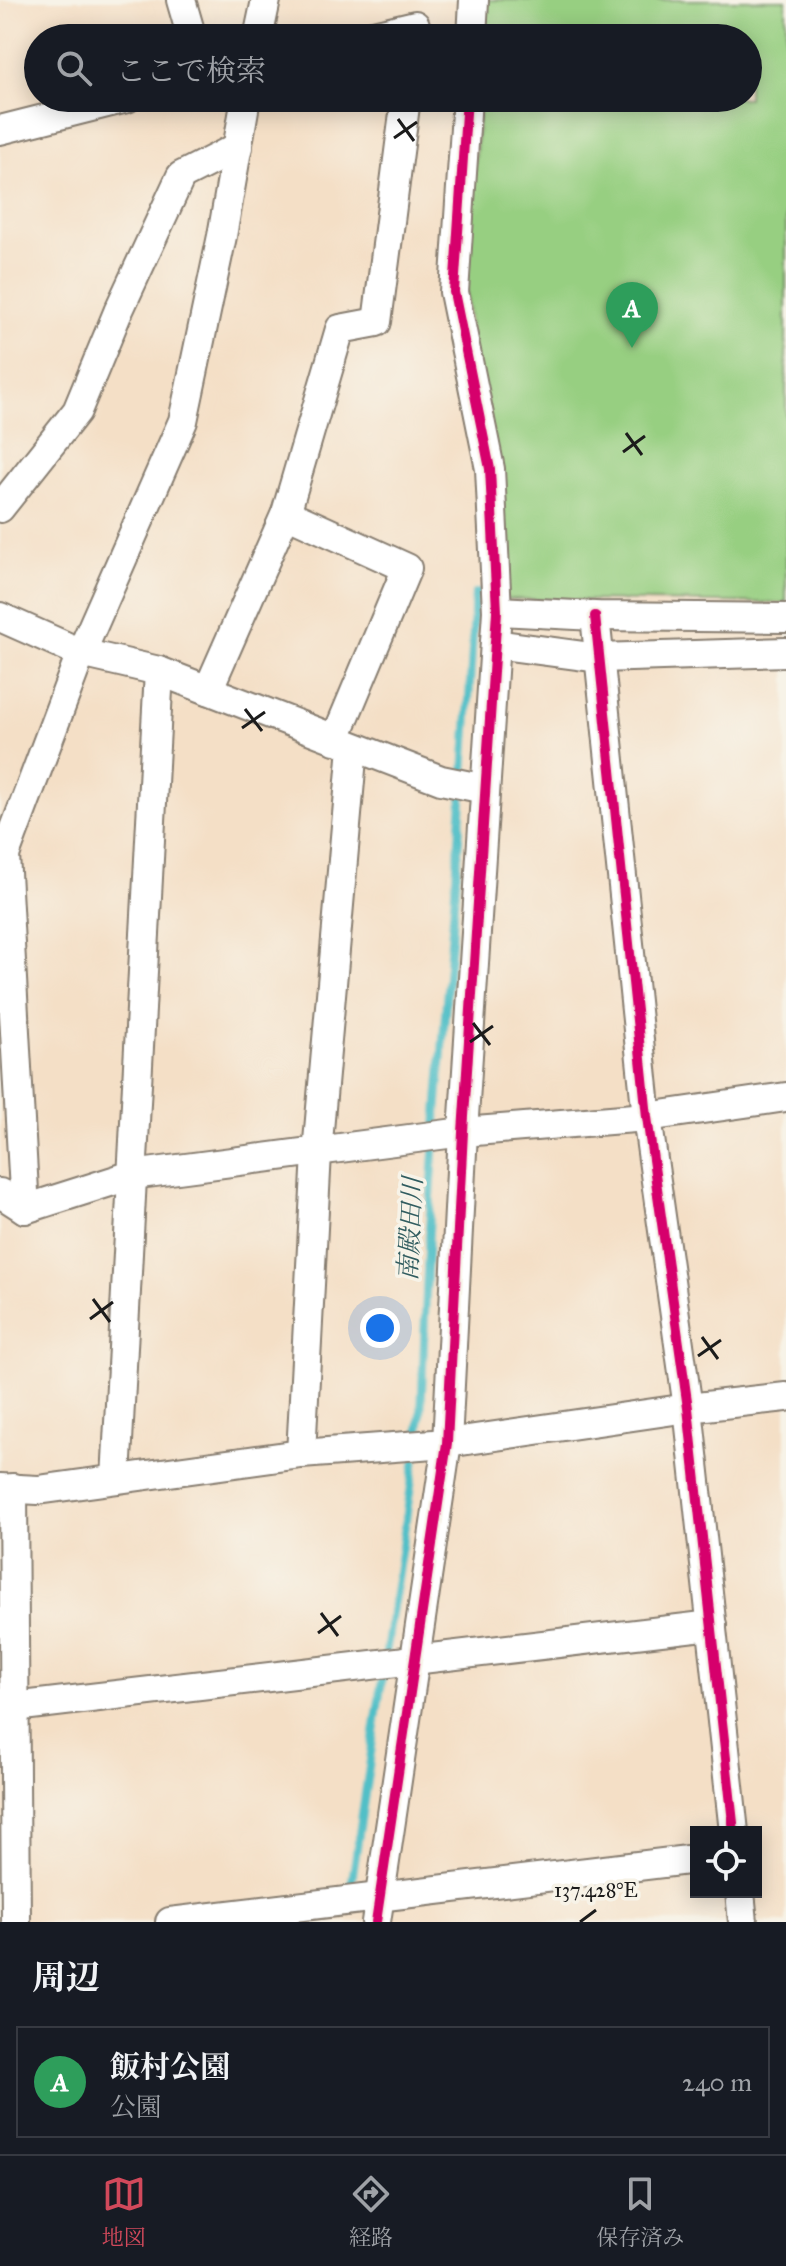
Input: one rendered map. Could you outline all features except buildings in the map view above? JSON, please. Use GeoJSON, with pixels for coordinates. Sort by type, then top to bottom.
{"type":"FeatureCollection","features":[{"type":"Feature","properties":{"kind":"street"},"geometry":{"type":"LineString","coordinates":[[181,0],[188,24]]}},
{"type":"Feature","properties":{"kind":"street"},"geometry":{"type":"LineString","coordinates":[[261,24],[266,0]]}},
{"type":"Feature","properties":{"kind":"street"},"geometry":{"type":"LineString","coordinates":[[473,24],[474,0]]}},
{"type":"Feature","properties":{"kind":"street"},"geometry":{"type":"LineString","coordinates":[[0,130],[71,112]]}},
{"type":"Feature","properties":{"kind":"street"},"geometry":{"type":"LineString","coordinates":[[25,1209],[7,996],[2,854],[81,653],[183,421],[244,112]]}},
{"type":"Feature","properties":{"kind":"street"},"geometry":{"type":"LineString","coordinates":[[208,690],[286,513],[340,329],[377,322],[404,112]]}},
{"type":"Feature","properties":{"kind":"street"},"geometry":{"type":"LineString","coordinates":[[363,1904],[408,1659],[441,1444],[457,1133],[497,611],[490,469],[454,292],[466,112]]}},
{"type":"Feature","properties":{"kind":"street"},"geometry":{"type":"LineString","coordinates":[[0,508],[77,411],[118,312],[181,176],[238,147]]}},
{"type":"Feature","properties":{"kind":"street"},"geometry":{"type":"LineString","coordinates":[[286,513],[407,568],[344,744],[301,1454]]}},
{"type":"Feature","properties":{"kind":"street"},"geometry":{"type":"LineString","coordinates":[[497,611],[595,616],[786,618]]}},
{"type":"Feature","properties":{"kind":"street"},"geometry":{"type":"LineString","coordinates":[[595,616],[647,1117],[688,1408],[733,1826]]}},
{"type":"Feature","properties":{"kind":"street"},"geometry":{"type":"LineString","coordinates":[[0,617],[81,653],[159,671],[344,744],[449,782],[482,789]]}},
{"type":"Feature","properties":{"kind":"street"},"geometry":{"type":"LineString","coordinates":[[495,644],[599,658],[786,652]]}},
{"type":"Feature","properties":{"kind":"street"},"geometry":{"type":"LineString","coordinates":[[116,1479],[159,671]]}},
{"type":"Feature","properties":{"kind":"street"},"geometry":{"type":"LineString","coordinates":[[25,1209],[132,1175],[457,1133],[647,1117],[786,1097]]}},
{"type":"Feature","properties":{"kind":"street"},"geometry":{"type":"LineString","coordinates":[[0,1193],[25,1209]]}},
{"type":"Feature","properties":{"kind":"street"},"geometry":{"type":"LineString","coordinates":[[16,1922],[14,1707],[6,1488],[38,1490],[301,1454],[441,1444],[786,1397]]}},
{"type":"Feature","properties":{"kind":"street"},"geometry":{"type":"LineString","coordinates":[[14,1707],[712,1625]]}},
{"type":"Feature","properties":{"kind":"street"},"geometry":{"type":"LineString","coordinates":[[170,1922],[363,1904],[690,1860]]}},
{"type":"Feature","properties":{"kind":"street"},"geometry":{"type":"LineString","coordinates":[[741,1898],[743,1922]]}},
{"type":"Feature","properties":{"kind":"green space"},"geometry":{"type":"Polygon","coordinates":[[[487,0],[786,0],[786,603],[496,599],[466,287],[479,112],[762,112],[762,24],[485,24],[487,0]]]}},
{"type":"Feature","properties":{"kind":"waterway","name":"南殿田川"},"geometry":{"type":"LineString","coordinates":[[418,1439],[432,1186],[475,593],[486,593]]}},
{"type":"Feature","properties":{"kind":"waterway","name":"南殿田川"},"geometry":{"type":"LineString","coordinates":[[350,1894],[416,1452]]}},
{"type":"Feature","properties":{"kind":"cycle path"},"geometry":{"type":"LineString","coordinates":[[376,1922],[447,1443],[463,1132],[497,611],[490,469],[454,292],[466,112]]}},
{"type":"Feature","properties":{"kind":"cycle path"},"geometry":{"type":"LineString","coordinates":[[595,616],[647,1117],[688,1408],[733,1826]]}},
{"type":"Feature","properties":{"kind":"place","name":"飯村公園"},"geometry":{"type":"Point","coordinates":[632,348]}}]}
